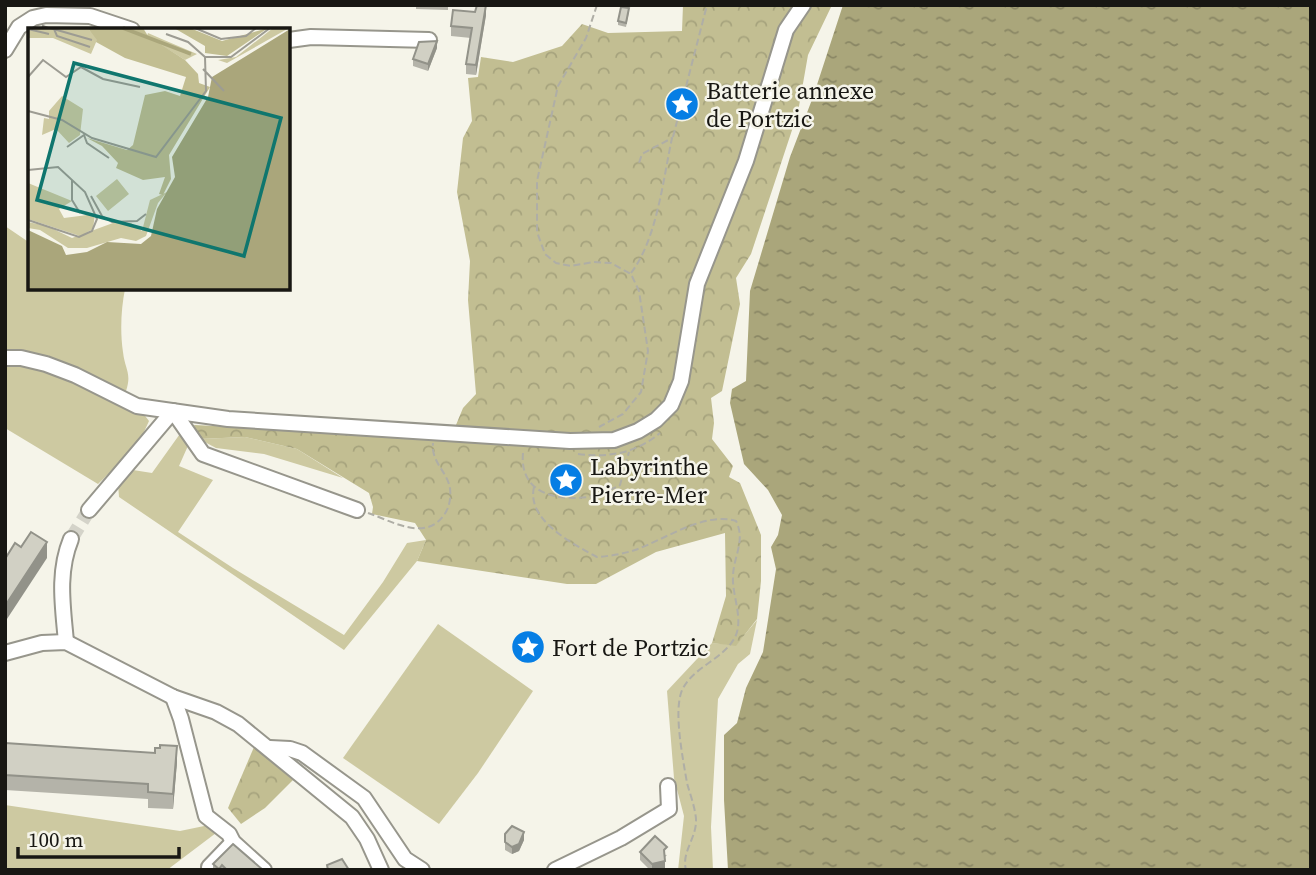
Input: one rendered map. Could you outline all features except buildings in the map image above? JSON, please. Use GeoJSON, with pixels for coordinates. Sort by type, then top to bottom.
{"type":"FeatureCollection","features":[{"type":"Feature","properties":{"kind":"street"},"geometry":{"type":"LineString","coordinates":[[5,358],[21,358],[46,364],[75,375],[137,406],[228,419],[570,441],[614,440],[638,431],[656,420],[671,405],[681,381],[697,284],[746,161],[786,30],[803,5]]}},
{"type":"Feature","properties":{"kind":"street"},"geometry":{"type":"LineString","coordinates":[[5,50],[19,27],[33,18],[46,15],[90,16],[126,28]]}},
{"type":"Feature","properties":{"kind":"street"},"geometry":{"type":"LineString","coordinates":[[290,40],[311,37],[429,40]]}},
{"type":"Feature","properties":{"kind":"street"},"geometry":{"type":"LineString","coordinates":[[173,411],[203,454],[357,510]]}},
{"type":"Feature","properties":{"kind":"street"},"geometry":{"type":"LineString","coordinates":[[89,510],[173,411]]}},
{"type":"Feature","properties":{"kind":"street"},"geometry":{"type":"LineString","coordinates":[[66,642],[63,558],[71,539]]}},
{"type":"Feature","properties":{"kind":"street"},"geometry":{"type":"LineString","coordinates":[[5,653],[42,643],[66,642],[173,697],[227,718],[270,748],[352,817],[367,839],[380,870]]}},
{"type":"Feature","properties":{"kind":"street"},"geometry":{"type":"LineString","coordinates":[[173,697],[206,817],[229,834],[233,842],[264,870]]}},
{"type":"Feature","properties":{"kind":"street"},"geometry":{"type":"LineString","coordinates":[[270,748],[302,752],[364,798],[405,859],[422,870]]}},
{"type":"Feature","properties":{"kind":"street"},"geometry":{"type":"LineString","coordinates":[[555,870],[621,838],[669,809],[668,786]]}},
{"type":"Feature","properties":{"kind":"street"},"geometry":{"type":"LineString","coordinates":[[209,867],[233,842]]}},
{"type":"Feature","properties":{"kind":"path"},"geometry":{"type":"LineString","coordinates":[[592,430],[623,414],[641,392],[648,351],[639,291],[631,274],[611,263],[593,262],[571,266],[556,263],[545,254],[537,232],[537,181],[558,86],[586,38],[597,5]]}},
{"type":"Feature","properties":{"kind":"path"},"geometry":{"type":"LineString","coordinates":[[631,274],[638,265],[650,235],[707,5]]}},
{"type":"Feature","properties":{"kind":"path"},"geometry":{"type":"LineString","coordinates":[[639,163],[642,155],[672,138]]}},
{"type":"Feature","properties":{"kind":"path"},"geometry":{"type":"LineString","coordinates":[[357,510],[416,530],[429,528],[440,521],[448,510],[451,499],[449,484],[432,452],[433,443]]}},
{"type":"Feature","properties":{"kind":"path"},"geometry":{"type":"LineString","coordinates":[[523,453],[522,463],[526,476],[534,487],[558,499],[596,496],[620,485],[629,452]]}},
{"type":"Feature","properties":{"kind":"path"},"geometry":{"type":"LineString","coordinates":[[534,487],[533,501],[542,517],[564,538],[597,557],[636,550],[683,528],[719,519],[736,521],[741,529],[741,543],[732,579],[736,597],[736,634],[725,650],[690,678],[682,691],[679,706],[687,780],[696,819],[694,834],[684,860],[686,870]]}},
{"type":"Feature","properties":{"kind":"shaded area"},"geometry":{"type":"Polygon","coordinates":[[[5,226],[28,242],[28,290],[125,290],[121,329],[128,375],[126,391],[149,421],[138,445],[98,484],[5,428],[5,226]]]}},
{"type":"Feature","properties":{"kind":"shaded area"},"geometry":{"type":"Polygon","coordinates":[[[182,431],[191,439],[179,466],[213,480],[178,532],[344,635],[383,582],[407,543],[426,540],[417,561],[344,650],[119,497],[118,484],[133,470],[152,473],[182,431]]]}},
{"type":"Feature","properties":{"kind":"shaded area"},"geometry":{"type":"Polygon","coordinates":[[[245,437],[297,449],[343,478],[264,454],[216,448],[199,439],[245,437]]]}},
{"type":"Feature","properties":{"kind":"shaded area"},"geometry":{"type":"Polygon","coordinates":[[[757,620],[750,654],[738,664],[718,699],[711,827],[713,870],[678,870],[684,816],[674,778],[667,691],[712,643],[736,645],[757,620]]]}},
{"type":"Feature","properties":{"kind":"shaded area"},"geometry":{"type":"Polygon","coordinates":[[[438,624],[533,691],[478,773],[439,824],[343,758],[438,624]]]}},
{"type":"Feature","properties":{"kind":"shaded area"},"geometry":{"type":"Polygon","coordinates":[[[5,805],[180,831],[209,825],[216,833],[167,870],[5,870],[5,805]]]}},
{"type":"Feature","properties":{"kind":"green space"},"geometry":{"type":"Polygon","coordinates":[[[683,5],[832,5],[808,55],[798,112],[751,254],[736,278],[740,304],[722,391],[711,398],[714,423],[712,439],[733,466],[729,477],[740,483],[761,535],[761,581],[757,619],[736,646],[712,643],[726,596],[725,533],[656,552],[596,584],[567,584],[417,561],[426,540],[415,523],[372,514],[369,493],[297,449],[245,437],[199,439],[194,425],[451,437],[463,408],[476,394],[468,300],[470,261],[457,192],[463,138],[472,121],[468,78],[478,77],[481,57],[513,62],[562,46],[582,24],[608,33],[682,31],[683,5]]]}},
{"type":"Feature","properties":{"kind":"green space"},"geometry":{"type":"Polygon","coordinates":[[[254,747],[293,780],[265,808],[241,824],[228,808],[254,747]]]}},
{"type":"Feature","properties":{"kind":"water"},"geometry":{"type":"Polygon","coordinates":[[[843,5],[1311,5],[1311,870],[728,870],[724,735],[737,723],[746,688],[763,652],[776,569],[771,547],[778,535],[782,515],[768,490],[744,464],[730,403],[732,389],[746,381],[750,291],[790,157],[843,5]]]}},
{"type":"Feature","properties":{"kind":"tunnel"},"geometry":{"type":"LineString","coordinates":[[71,539],[89,510]]}},
{"type":"Feature","properties":{"kind":"place","name":"Batterie annexe de Portzic"},"geometry":{"type":"Point","coordinates":[682,104]}},
{"type":"Feature","properties":{"kind":"place","name":"Labyrinthe Pierre-Mer"},"geometry":{"type":"Point","coordinates":[566,480]}},
{"type":"Feature","properties":{"kind":"place","name":"Fort de Portzic"},"geometry":{"type":"Point","coordinates":[528,647]}}]}
